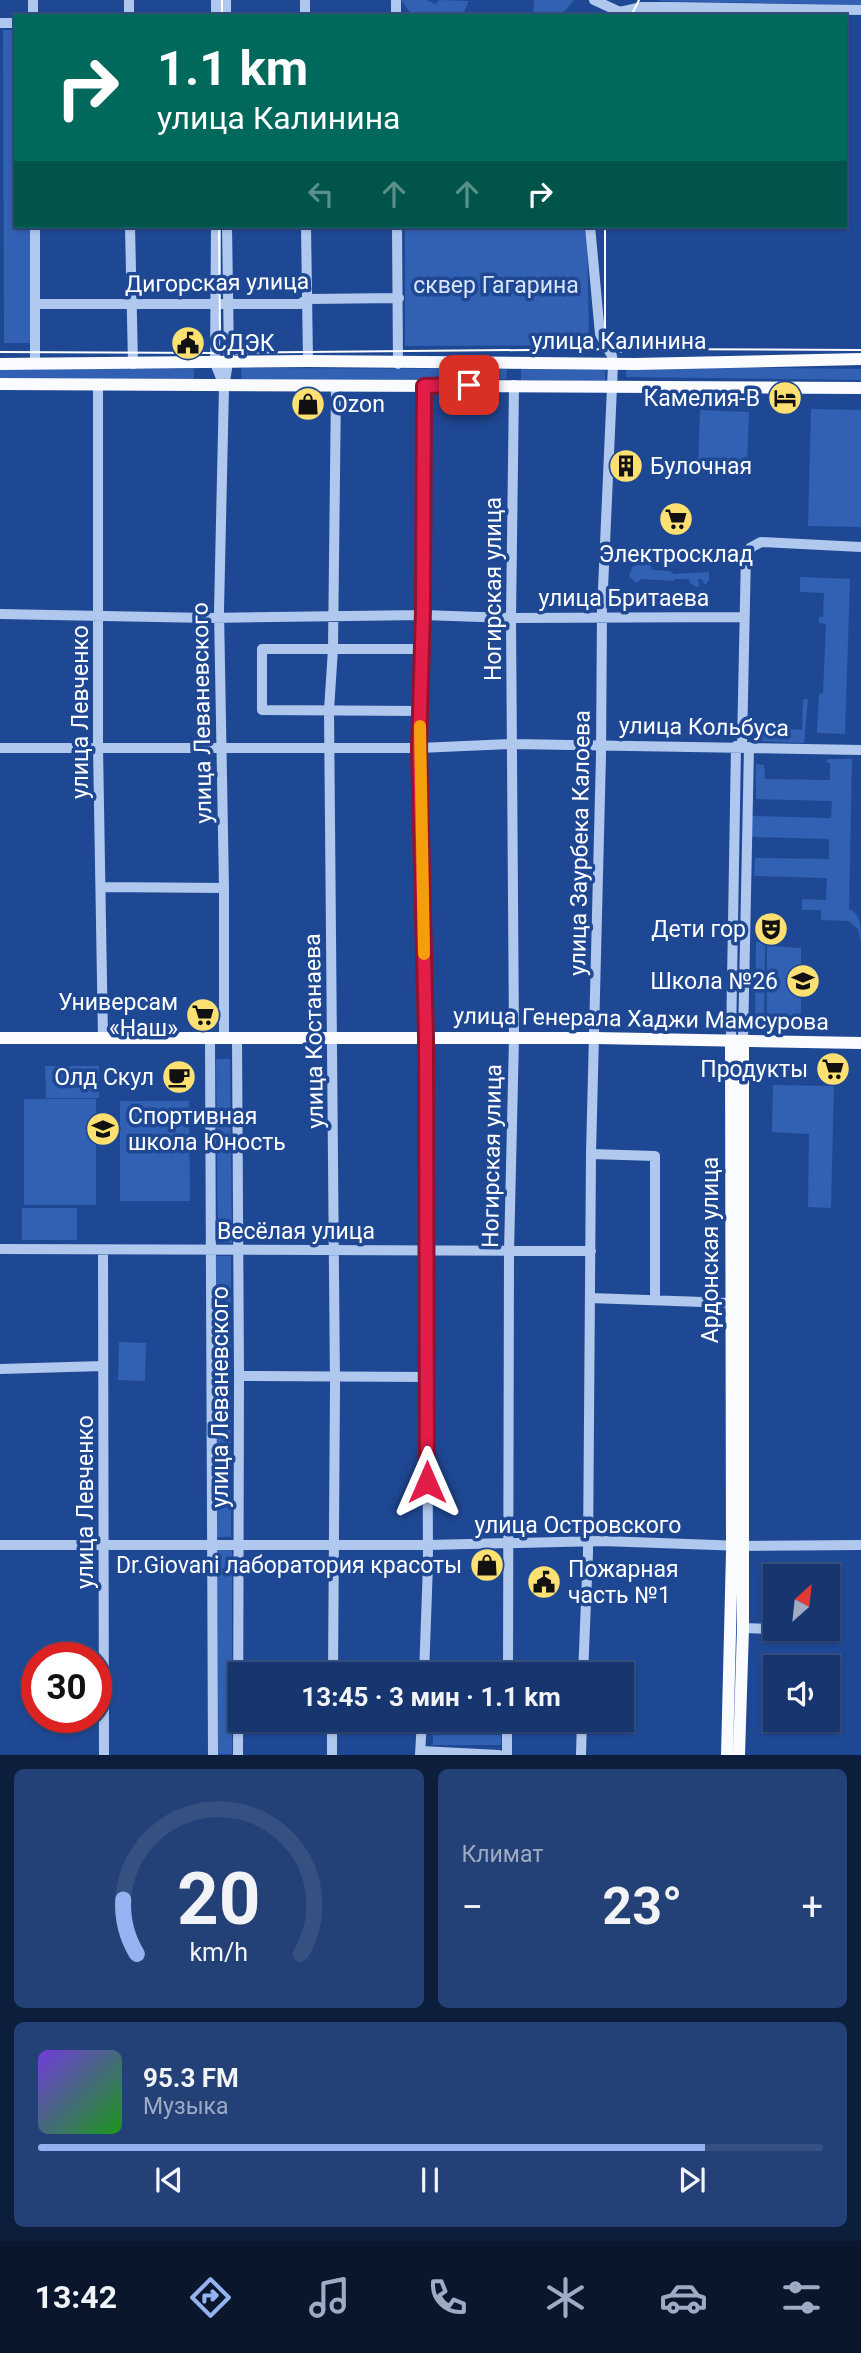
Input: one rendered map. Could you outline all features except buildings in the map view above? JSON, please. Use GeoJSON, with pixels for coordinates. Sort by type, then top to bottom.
{"type":"FeatureCollection","features":[{"type":"Feature","properties":{"kind":"main road","name":"улица Калинина"},"geometry":{"type":"LineString","coordinates":[[0,364],[308,361],[613,364],[861,359]]}},
{"type":"Feature","properties":{"kind":"main road","name":"улица Калинина"},"geometry":{"type":"LineString","coordinates":[[0,384],[861,388]]}},
{"type":"Feature","properties":{"kind":"main road","name":"улица Генерала Хаджи Мамсурова"},"geometry":{"type":"LineString","coordinates":[[0,1038],[596,1038],[861,1044]]}},
{"type":"Feature","properties":{"kind":"main road","name":"Ардонская улица"},"geometry":{"type":"LineString","coordinates":[[737,1041],[731,1303],[737,1546],[743,1628],[740,1755]]}},
{"type":"Feature","properties":{"kind":"main road","name":"Ардонская улица"},"geometry":{"type":"LineString","coordinates":[[727,1755],[737,1546],[737,1041]]}},
{"type":"Feature","properties":{"kind":"street"},"geometry":{"type":"LineString","coordinates":[[594,0],[619,14]]}},
{"type":"Feature","properties":{"kind":"street"},"geometry":{"type":"LineString","coordinates":[[619,14],[626,0]]}},
{"type":"Feature","properties":{"kind":"street"},"geometry":{"type":"LineString","coordinates":[[619,14],[643,4],[861,10]]}},
{"type":"Feature","properties":{"kind":"street"},"geometry":{"type":"LineString","coordinates":[[35,228],[35,364]]}},
{"type":"Feature","properties":{"kind":"street"},"geometry":{"type":"LineString","coordinates":[[131,228],[133,364]]}},
{"type":"Feature","properties":{"kind":"street","name":"улица Леваневского"},"geometry":{"type":"LineString","coordinates":[[216,228],[228,363],[224,387],[219,618],[224,888],[238,1251],[238,1755]]}},
{"type":"Feature","properties":{"kind":"street","name":"улица Леваневского"},"geometry":{"type":"LineString","coordinates":[[224,387],[215,363],[227,228]]}},
{"type":"Feature","properties":{"kind":"street"},"geometry":{"type":"LineString","coordinates":[[306,228],[308,361]]}},
{"type":"Feature","properties":{"kind":"street"},"geometry":{"type":"LineString","coordinates":[[397,228],[398,363]]}},
{"type":"Feature","properties":{"kind":"street","name":"улица Заурбека Калоева"},"geometry":{"type":"LineString","coordinates":[[583,1662],[588,1542],[591,1154],[596,1038],[602,617],[613,364],[612,356],[600,334],[590,228]]}},
{"type":"Feature","properties":{"kind":"street","name":"Дигорская улица"},"geometry":{"type":"LineString","coordinates":[[36,304],[300,304],[307,299],[399,298]]}},
{"type":"Feature","properties":{"kind":"street","name":"улица Левченко"},"geometry":{"type":"LineString","coordinates":[[97,385],[98,747],[103,1039]]}},
{"type":"Feature","properties":{"kind":"street","name":"Ногирская улица"},"geometry":{"type":"LineString","coordinates":[[508,1662],[509,1252],[514,1038],[511,618],[514,385]]}},
{"type":"Feature","properties":{"kind":"street"},"geometry":{"type":"LineString","coordinates":[[424,386],[423,615],[419,748],[426,1037],[428,1545],[424,1662]]}},
{"type":"Feature","properties":{"kind":"street","name":"улица Костанаева"},"geometry":{"type":"LineString","coordinates":[[333,1662],[335,1250],[329,710],[333,649],[336,387]]}},
{"type":"Feature","properties":{"kind":"street","name":"Ардонская улица"},"geometry":{"type":"LineString","coordinates":[[737,1041],[745,562],[750,548],[761,542],[861,547]]}},
{"type":"Feature","properties":{"kind":"street","name":"улица Бритаева"},"geometry":{"type":"LineString","coordinates":[[0,614],[219,618],[423,615],[511,618],[744,617]]}},
{"type":"Feature","properties":{"kind":"street"},"geometry":{"type":"LineString","coordinates":[[420,711],[262,710],[262,649],[421,649]]}},
{"type":"Feature","properties":{"kind":"street","name":"улица Кольбуса"},"geometry":{"type":"LineString","coordinates":[[0,748],[419,748],[512,744],[861,750]]}},
{"type":"Feature","properties":{"kind":"street"},"geometry":{"type":"LineString","coordinates":[[102,887],[224,888]]}},
{"type":"Feature","properties":{"kind":"street","name":"улица Леваневского"},"geometry":{"type":"LineString","coordinates":[[209,1039],[213,1755]]}},
{"type":"Feature","properties":{"kind":"street"},"geometry":{"type":"LineString","coordinates":[[591,1154],[655,1156],[655,1300]]}},
{"type":"Feature","properties":{"kind":"street","name":"Весёлая улица"},"geometry":{"type":"LineString","coordinates":[[0,1249],[591,1251]]}},
{"type":"Feature","properties":{"kind":"street","name":"улица Левченко"},"geometry":{"type":"LineString","coordinates":[[103,1250],[104,1755]]}},
{"type":"Feature","properties":{"kind":"street"},"geometry":{"type":"LineString","coordinates":[[590,1298],[731,1303]]}},
{"type":"Feature","properties":{"kind":"street"},"geometry":{"type":"LineString","coordinates":[[0,1369],[103,1366]]}},
{"type":"Feature","properties":{"kind":"street"},"geometry":{"type":"LineString","coordinates":[[239,1376],[427,1377]]}},
{"type":"Feature","properties":{"kind":"street","name":"улица Островского"},"geometry":{"type":"LineString","coordinates":[[0,1545],[428,1545],[588,1542],[737,1546],[861,1545]]}},
{"type":"Feature","properties":{"kind":"street"},"geometry":{"type":"LineString","coordinates":[[743,1628],[763,1629]]}},
{"type":"Feature","properties":{"kind":"street"},"geometry":{"type":"LineString","coordinates":[[332,1732],[332,1755]]}},
{"type":"Feature","properties":{"kind":"street"},"geometry":{"type":"LineString","coordinates":[[422,1732],[421,1753],[499,1755]]}},
{"type":"Feature","properties":{"kind":"street"},"geometry":{"type":"LineString","coordinates":[[507,1732],[507,1755]]}},
{"type":"Feature","properties":{"kind":"street"},"geometry":{"type":"LineString","coordinates":[[581,1755],[582,1732]]}},
{"type":"Feature","properties":{"kind":"green space"},"geometry":{"type":"Polygon","coordinates":[[[401,0],[426,0],[436,4],[439,0],[469,1],[463,14],[412,14],[401,0]]]}},
{"type":"Feature","properties":{"kind":"green space"},"geometry":{"type":"Polygon","coordinates":[[[534,0],[574,0],[562,14],[533,14],[534,0]]]}},
{"type":"Feature","properties":{"kind":"green space"},"geometry":{"type":"Polygon","coordinates":[[[861,0],[861,5],[661,1],[861,0]]]}},
{"type":"Feature","properties":{"kind":"green space"},"geometry":{"type":"Polygon","coordinates":[[[3,30],[14,30],[14,228],[30,228],[31,343],[4,343],[3,30]]]}},
{"type":"Feature","properties":{"kind":"green space","name":"сквер Гагарина"},"geometry":{"type":"Polygon","coordinates":[[[405,228],[587,228],[589,345],[405,346],[405,228]]]}},
{"type":"Feature","properties":{"kind":"green space"},"geometry":{"type":"Polygon","coordinates":[[[626,366],[861,369],[861,380],[626,377],[626,366]]]}},
{"type":"Feature","properties":{"kind":"green space"},"geometry":{"type":"Polygon","coordinates":[[[241,368],[507,369],[506,379],[242,382],[241,368]]]}},
{"type":"Feature","properties":{"kind":"green space"},"geometry":{"type":"Polygon","coordinates":[[[0,369],[194,369],[194,381],[0,381],[0,369]]]}},
{"type":"Feature","properties":{"kind":"green space"},"geometry":{"type":"Polygon","coordinates":[[[521,369],[605,370],[605,381],[521,380],[521,369]]]}},
{"type":"Feature","properties":{"kind":"green space"},"geometry":{"type":"Polygon","coordinates":[[[811,409],[861,410],[861,527],[808,526],[811,409]]]}},
{"type":"Feature","properties":{"kind":"green space"},"geometry":{"type":"Polygon","coordinates":[[[700,410],[749,412],[747,469],[698,468],[700,410]]]}},
{"type":"Feature","properties":{"kind":"green space"},"geometry":{"type":"Polygon","coordinates":[[[636,553],[650,555],[651,569],[674,574],[709,572],[709,580],[705,585],[702,579],[698,579],[699,587],[690,583],[689,579],[641,579],[636,583],[629,576],[632,567],[636,566],[636,553]]]}},
{"type":"Feature","properties":{"kind":"green space"},"geometry":{"type":"Polygon","coordinates":[[[800,577],[850,579],[845,734],[817,733],[819,694],[823,693],[826,624],[819,623],[819,617],[823,617],[824,593],[800,592],[800,577]]]}},
{"type":"Feature","properties":{"kind":"green space"},"geometry":{"type":"Polygon","coordinates":[[[803,699],[808,699],[804,743],[756,741],[753,720],[771,721],[771,728],[802,730],[803,699]]]}},
{"type":"Feature","properties":{"kind":"green space"},"geometry":{"type":"Polygon","coordinates":[[[827,759],[852,759],[849,909],[858,918],[861,942],[858,929],[849,921],[821,920],[821,910],[802,910],[802,899],[826,900],[827,878],[754,876],[755,858],[829,859],[829,839],[752,837],[752,816],[831,818],[832,801],[756,799],[756,764],[764,765],[765,779],[830,780],[830,763],[827,763],[827,759]]]}},
{"type":"Feature","properties":{"kind":"green space"},"geometry":{"type":"Polygon","coordinates":[[[756,942],[765,942],[764,1021],[755,1021],[756,942]]]}},
{"type":"Feature","properties":{"kind":"green space"},"geometry":{"type":"Polygon","coordinates":[[[767,946],[801,948],[801,1021],[767,1021],[767,946]]]}},
{"type":"Feature","properties":{"kind":"green space"},"geometry":{"type":"Polygon","coordinates":[[[216,1059],[230,1059],[232,1243],[218,1243],[216,1059]]]}},
{"type":"Feature","properties":{"kind":"green space"},"geometry":{"type":"Polygon","coordinates":[[[45,1066],[99,1066],[99,1098],[46,1098],[45,1066]]]}},
{"type":"Feature","properties":{"kind":"green space"},"geometry":{"type":"Polygon","coordinates":[[[773,1085],[834,1086],[831,1208],[808,1207],[809,1134],[772,1132],[773,1085]]]}},
{"type":"Feature","properties":{"kind":"green space"},"geometry":{"type":"Polygon","coordinates":[[[24,1099],[96,1099],[96,1205],[24,1205],[24,1099]]]}},
{"type":"Feature","properties":{"kind":"green space"},"geometry":{"type":"Polygon","coordinates":[[[120,1101],[189,1101],[190,1201],[120,1201],[120,1101]]]}},
{"type":"Feature","properties":{"kind":"green space"},"geometry":{"type":"Polygon","coordinates":[[[22,1208],[77,1208],[77,1240],[22,1240],[22,1208]]]}},
{"type":"Feature","properties":{"kind":"green space"},"geometry":{"type":"Polygon","coordinates":[[[216,1256],[231,1256],[231,1537],[216,1537],[216,1256]]]}},
{"type":"Feature","properties":{"kind":"green space"},"geometry":{"type":"Polygon","coordinates":[[[119,1342],[146,1343],[145,1381],[118,1380],[119,1342]]]}},
{"type":"Feature","properties":{"kind":"green space"},"geometry":{"type":"Polygon","coordinates":[[[217,1549],[232,1549],[232,1662],[228,1662],[228,1732],[232,1732],[232,1754],[218,1754],[217,1549]]]}},
{"type":"Feature","properties":{"kind":"green space"},"geometry":{"type":"Polygon","coordinates":[[[433,1735],[501,1735],[501,1745],[433,1745],[433,1735]]]}},
{"type":"Feature","properties":{"kind":"tram line"},"geometry":{"type":"LineString","coordinates":[[222,0],[222,14]]}},
{"type":"Feature","properties":{"kind":"tram line"},"geometry":{"type":"LineString","coordinates":[[632,14],[639,0]]}},
{"type":"Feature","properties":{"kind":"tram line"},"geometry":{"type":"LineString","coordinates":[[219,228],[220,336],[228,350],[237,354]]}},
{"type":"Feature","properties":{"kind":"tram line"},"geometry":{"type":"LineString","coordinates":[[605,228],[605,332],[612,347],[621,352]]}},
{"type":"Feature","properties":{"kind":"tram line"},"geometry":{"type":"LineString","coordinates":[[0,352],[861,350]]}},
{"type":"Feature","properties":{"kind":"slow traffic"},"geometry":{"type":"LineString","coordinates":[[420,726],[424,954]]}},
{"type":"Feature","properties":{"kind":"place","name":"СДЭК"},"geometry":{"type":"Point","coordinates":[188,343]}},
{"type":"Feature","properties":{"kind":"place","name":"Камелия-В"},"geometry":{"type":"Point","coordinates":[785,398]}},
{"type":"Feature","properties":{"kind":"place","name":"Ozon"},"geometry":{"type":"Point","coordinates":[308,404]}},
{"type":"Feature","properties":{"kind":"place","name":"Булочная"},"geometry":{"type":"Point","coordinates":[626,466]}},
{"type":"Feature","properties":{"kind":"place","name":"Электросклад"},"geometry":{"type":"Point","coordinates":[676,519]}},
{"type":"Feature","properties":{"kind":"place","name":"Дети гор"},"geometry":{"type":"Point","coordinates":[771,929]}},
{"type":"Feature","properties":{"kind":"place","name":"Школа №26"},"geometry":{"type":"Point","coordinates":[803,981]}},
{"type":"Feature","properties":{"kind":"place","name":"Универсам «Наш»"},"geometry":{"type":"Point","coordinates":[203,1015]}},
{"type":"Feature","properties":{"kind":"place","name":"Продукты"},"geometry":{"type":"Point","coordinates":[833,1069]}},
{"type":"Feature","properties":{"kind":"place","name":"Олд Скул"},"geometry":{"type":"Point","coordinates":[179,1077]}},
{"type":"Feature","properties":{"kind":"place","name":"Спортивная школа Юность"},"geometry":{"type":"Point","coordinates":[103,1129]}},
{"type":"Feature","properties":{"kind":"place","name":"Dr.Giovani лаборатория красоты"},"geometry":{"type":"Point","coordinates":[487,1565]}},
{"type":"Feature","properties":{"kind":"place","name":"Пожарная часть №1"},"geometry":{"type":"Point","coordinates":[544,1582]}},
{"type":"Feature","properties":{"kind":"route"},"geometry":{"type":"LineString","coordinates":[[427,1482],[426,1037],[419,748],[424,386],[469,385]]}}]}
